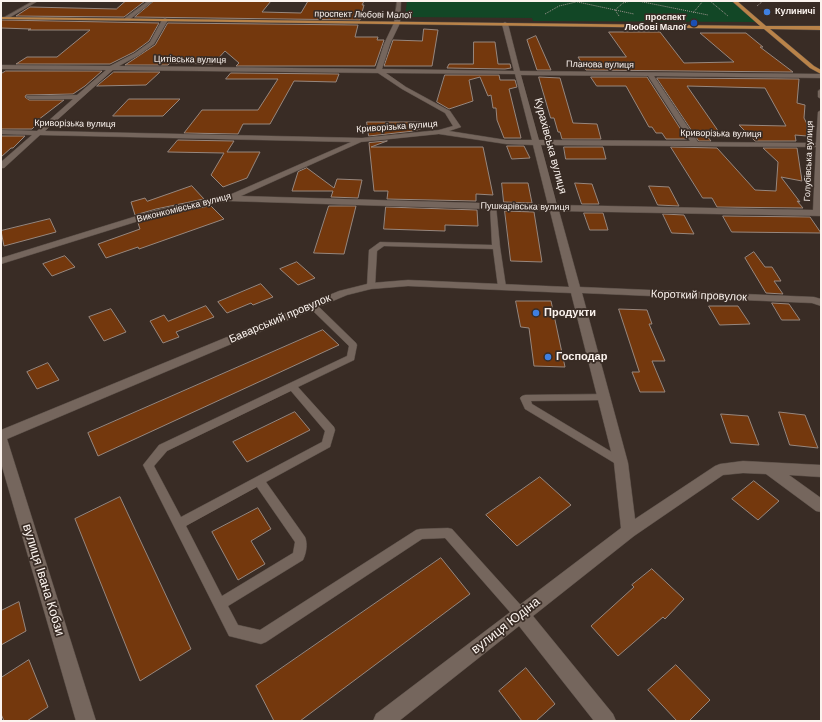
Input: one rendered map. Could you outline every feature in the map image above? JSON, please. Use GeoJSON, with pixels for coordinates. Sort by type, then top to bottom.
{"type":"FeatureCollection","features":[{"type":"Feature","properties":{"kind":"main road"},"geometry":{"type":"LineString","coordinates":[[734,1],[812,67],[821,72]]}},
{"type":"Feature","properties":{"kind":"main road","name":"проспект Любові Малої"},"geometry":{"type":"LineString","coordinates":[[3,18],[765,26],[821,28]]}},
{"type":"Feature","properties":{"kind":"street"},"geometry":{"type":"LineString","coordinates":[[3,18],[36,1]]}},
{"type":"Feature","properties":{"kind":"street"},"geometry":{"type":"LineString","coordinates":[[127,19],[151,1]]}},
{"type":"Feature","properties":{"kind":"street"},"geometry":{"type":"LineString","coordinates":[[399,1],[397,23],[387,44],[379,72],[404,88],[448,112],[457,127],[439,132]]}},
{"type":"Feature","properties":{"kind":"street"},"geometry":{"type":"LineString","coordinates":[[1,166],[112,68],[138,54],[152,43],[165,20]]}},
{"type":"Feature","properties":{"kind":"street","name":"Курахівська вулиця"},"geometry":{"type":"LineString","coordinates":[[505,24],[605,397],[621,463],[629,531]]}},
{"type":"Feature","properties":{"kind":"street","name":"Цитівська вулиця"},"geometry":{"type":"LineString","coordinates":[[1,67],[379,72]]}},
{"type":"Feature","properties":{"kind":"street","name":"Планова вулиця"},"geometry":{"type":"LineString","coordinates":[[379,72],[821,76]]}},
{"type":"Feature","properties":{"kind":"street"},"geometry":{"type":"LineString","coordinates":[[650,75],[695,143]]}},
{"type":"Feature","properties":{"kind":"street"},"geometry":{"type":"LineString","coordinates":[[821,91],[821,97]]}},
{"type":"Feature","properties":{"kind":"street"},"geometry":{"type":"LineString","coordinates":[[29,96],[80,97]]}},
{"type":"Feature","properties":{"kind":"street","name":"Голубівська вулиця"},"geometry":{"type":"LineString","coordinates":[[819,213],[819,144],[821,112]]}},
{"type":"Feature","properties":{"kind":"street","name":"Криворізька вулиця"},"geometry":{"type":"LineString","coordinates":[[1,132],[362,140],[439,132],[506,142],[819,144]]}},
{"type":"Feature","properties":{"kind":"street","name":"Виконкомівська вулиця"},"geometry":{"type":"LineString","coordinates":[[1,261],[159,212],[229,198],[362,140]]}},
{"type":"Feature","properties":{"kind":"street","name":"Пушкарівська вулиця"},"geometry":{"type":"LineString","coordinates":[[229,198],[555,208],[819,213]]}},
{"type":"Feature","properties":{"kind":"street","name":"Баварський провулок"},"geometry":{"type":"LineString","coordinates":[[1,436],[343,293],[371,286],[408,283],[576,291]]}},
{"type":"Feature","properties":{"kind":"street","name":"Короткий провулок"},"geometry":{"type":"LineString","coordinates":[[576,291],[814,300],[821,303]]}},
{"type":"Feature","properties":{"kind":"street","name":"вулиця Івана Кобзи"},"geometry":{"type":"LineString","coordinates":[[1,440],[86,721]]}},
{"type":"Feature","properties":{"kind":"street","name":"вулиця Юдіна"},"geometry":{"type":"LineString","coordinates":[[383,721],[629,531],[720,470],[743,467],[821,471]]}},
{"type":"Feature","properties":{"kind":"street"},"geometry":{"type":"LineString","coordinates":[[770,469],[821,506]]}},
{"type":"Feature","properties":{"kind":"street"},"geometry":{"type":"LineString","coordinates":[[520,615],[606,721]]}},
{"type":"Feature","properties":{"kind":"lane"},"geometry":{"type":"LineString","coordinates":[[493,206],[496,247],[502,287]]}},
{"type":"Feature","properties":{"kind":"lane"},"geometry":{"type":"LineString","coordinates":[[371,286],[373,250],[383,244],[496,247]]}},
{"type":"Feature","properties":{"kind":"lane"},"geometry":{"type":"LineString","coordinates":[[313,306],[353,345],[351,358],[163,448],[148,465],[234,631],[262,637],[420,534],[448,533],[520,615]]}},
{"type":"Feature","properties":{"kind":"lane"},"geometry":{"type":"LineString","coordinates":[[179,524],[326,444],[330,430],[292,386]]}},
{"type":"Feature","properties":{"kind":"lane"},"geometry":{"type":"LineString","coordinates":[[605,397],[525,398],[528,406],[621,463]]}},
{"type":"Feature","properties":{"kind":"lane"},"geometry":{"type":"LineString","coordinates":[[220,604],[299,556],[301,541],[260,480]]}},
{"type":"Feature","properties":{"kind":"path"},"geometry":{"type":"LineString","coordinates":[[573,1],[635,14]]}},
{"type":"Feature","properties":{"kind":"path"},"geometry":{"type":"LineString","coordinates":[[540,16],[559,6],[579,1]]}},
{"type":"Feature","properties":{"kind":"path"},"geometry":{"type":"LineString","coordinates":[[615,10],[623,3],[630,1]]}},
{"type":"Feature","properties":{"kind":"path"},"geometry":{"type":"LineString","coordinates":[[638,1],[714,16]]}},
{"type":"Feature","properties":{"kind":"path"},"geometry":{"type":"LineString","coordinates":[[692,17],[703,1]]}},
{"type":"Feature","properties":{"kind":"path"},"geometry":{"type":"LineString","coordinates":[[710,1],[728,16]]}},
{"type":"Feature","properties":{"kind":"path"},"geometry":{"type":"LineString","coordinates":[[757,6],[763,1]]}},
{"type":"Feature","properties":{"kind":"path"},"geometry":{"type":"LineString","coordinates":[[615,10],[622,21]]}},
{"type":"Feature","properties":{"kind":"green space"},"geometry":{"type":"Polygon","coordinates":[[[407,1],[734,1],[759,22],[533,21],[532,18],[405,17],[407,1]]]}},
{"type":"Feature","properties":{"kind":"building"},"geometry":{"type":"Polygon","coordinates":[[[126,1],[145,1],[124,17],[16,16],[30,7],[116,9],[126,1]]]}},
{"type":"Feature","properties":{"kind":"building"},"geometry":{"type":"Polygon","coordinates":[[[154,1],[271,1],[262,12],[301,13],[308,1],[364,1],[362,5],[364,5],[360,20],[135,17],[154,1]]]}},
{"type":"Feature","properties":{"kind":"building"},"geometry":{"type":"Polygon","coordinates":[[[1,20],[159,23],[149,41],[134,52],[110,64],[16,64],[27,57],[57,57],[90,30],[28,30],[31,29],[1,28],[1,20]]]}},
{"type":"Feature","properties":{"kind":"building"},"geometry":{"type":"Polygon","coordinates":[[[168,23],[358,25],[355,37],[378,37],[377,40],[384,40],[375,66],[236,66],[239,63],[225,51],[213,64],[170,63],[168,65],[125,65],[155,45],[168,23]]]}},
{"type":"Feature","properties":{"kind":"building"},"geometry":{"type":"Polygon","coordinates":[[[424,29],[438,30],[432,66],[384,66],[393,40],[422,41],[424,29]]]}},
{"type":"Feature","properties":{"kind":"building"},"geometry":{"type":"Polygon","coordinates":[[[609,32],[660,32],[684,63],[734,62],[700,33],[746,33],[763,47],[760,47],[793,72],[586,70],[578,57],[626,57],[609,32]]]}},
{"type":"Feature","properties":{"kind":"building"},"geometry":{"type":"Polygon","coordinates":[[[536,36],[551,70],[537,70],[527,40],[536,36]]]}},
{"type":"Feature","properties":{"kind":"building"},"geometry":{"type":"Polygon","coordinates":[[[474,42],[495,42],[498,64],[510,64],[511,68],[447,68],[449,64],[473,64],[474,42]]]}},
{"type":"Feature","properties":{"kind":"building"},"geometry":{"type":"Polygon","coordinates":[[[6,71],[102,71],[73,94],[26,95],[25,97],[29,100],[64,100],[38,120],[41,120],[32,129],[1,129],[1,74],[6,71]]]}},
{"type":"Feature","properties":{"kind":"building"},"geometry":{"type":"Polygon","coordinates":[[[114,72],[160,72],[146,85],[97,86],[114,72]]]}},
{"type":"Feature","properties":{"kind":"building"},"geometry":{"type":"Polygon","coordinates":[[[231,73],[339,74],[336,82],[294,81],[270,124],[243,124],[238,134],[184,133],[202,110],[258,110],[278,79],[226,79],[231,73]]]}},
{"type":"Feature","properties":{"kind":"building"},"geometry":{"type":"Polygon","coordinates":[[[445,75],[499,75],[500,80],[515,80],[517,87],[509,89],[521,138],[504,138],[497,120],[496,108],[493,108],[491,95],[488,96],[480,77],[469,80],[473,101],[449,109],[437,102],[445,75]]]}},
{"type":"Feature","properties":{"kind":"building"},"geometry":{"type":"Polygon","coordinates":[[[539,77],[560,78],[573,123],[597,124],[601,139],[562,139],[560,132],[558,132],[554,118],[551,118],[539,77]]]}},
{"type":"Feature","properties":{"kind":"building"},"geometry":{"type":"Polygon","coordinates":[[[591,77],[647,77],[687,139],[666,139],[662,133],[656,133],[652,127],[649,127],[626,86],[597,86],[591,77]]]}},
{"type":"Feature","properties":{"kind":"building"},"geometry":{"type":"Polygon","coordinates":[[[657,78],[799,79],[797,103],[805,105],[804,118],[807,124],[807,136],[795,135],[796,141],[755,141],[739,125],[786,126],[765,88],[687,86],[721,135],[706,135],[711,141],[699,141],[657,78]]]}},
{"type":"Feature","properties":{"kind":"building"},"geometry":{"type":"Polygon","coordinates":[[[129,99],[180,99],[163,116],[113,116],[129,99]]]}},
{"type":"Feature","properties":{"kind":"building"},"geometry":{"type":"Polygon","coordinates":[[[367,122],[433,122],[434,124],[414,131],[369,136],[367,122]]]}},
{"type":"Feature","properties":{"kind":"building"},"geometry":{"type":"Polygon","coordinates":[[[1,136],[25,136],[1,157],[1,136]]]}},
{"type":"Feature","properties":{"kind":"building"},"geometry":{"type":"Polygon","coordinates":[[[178,140],[234,141],[227,152],[260,152],[247,178],[223,187],[211,175],[224,153],[168,152],[178,140]]]}},
{"type":"Feature","properties":{"kind":"building"},"geometry":{"type":"Polygon","coordinates":[[[387,141],[371,147],[483,147],[493,195],[476,194],[476,201],[387,199],[388,191],[374,191],[369,143],[387,141]]]}},
{"type":"Feature","properties":{"kind":"building"},"geometry":{"type":"Polygon","coordinates":[[[507,146],[524,146],[530,158],[512,159],[507,146]]]}},
{"type":"Feature","properties":{"kind":"building"},"geometry":{"type":"Polygon","coordinates":[[[564,147],[603,147],[606,159],[566,159],[564,147]]]}},
{"type":"Feature","properties":{"kind":"building"},"geometry":{"type":"Polygon","coordinates":[[[671,147],[717,148],[755,190],[776,191],[778,162],[763,148],[797,148],[802,181],[781,177],[803,208],[717,207],[712,198],[703,198],[671,147]]]}},
{"type":"Feature","properties":{"kind":"building"},"geometry":{"type":"Polygon","coordinates":[[[307,168],[334,188],[337,179],[362,180],[358,198],[331,197],[333,191],[292,191],[298,172],[307,168]]]}},
{"type":"Feature","properties":{"kind":"building"},"geometry":{"type":"Polygon","coordinates":[[[502,183],[528,183],[532,203],[504,202],[502,183]]]}},
{"type":"Feature","properties":{"kind":"building"},"geometry":{"type":"Polygon","coordinates":[[[575,183],[592,184],[599,204],[582,204],[575,183]]]}},
{"type":"Feature","properties":{"kind":"building"},"geometry":{"type":"Polygon","coordinates":[[[192,186],[204,199],[135,215],[131,202],[145,198],[147,201],[192,186]]]}},
{"type":"Feature","properties":{"kind":"building"},"geometry":{"type":"Polygon","coordinates":[[[649,186],[669,187],[679,206],[658,205],[649,186]]]}},
{"type":"Feature","properties":{"kind":"building"},"geometry":{"type":"Polygon","coordinates":[[[211,206],[224,219],[139,249],[138,247],[106,258],[98,244],[140,229],[138,223],[161,215],[211,206]]]}},
{"type":"Feature","properties":{"kind":"building"},"geometry":{"type":"Polygon","coordinates":[[[329,206],[356,206],[344,254],[314,253],[329,206]]]}},
{"type":"Feature","properties":{"kind":"building"},"geometry":{"type":"Polygon","coordinates":[[[386,207],[477,210],[478,226],[445,225],[445,231],[384,229],[386,207]]]}},
{"type":"Feature","properties":{"kind":"building"},"geometry":{"type":"Polygon","coordinates":[[[505,211],[534,212],[542,262],[511,261],[505,211]]]}},
{"type":"Feature","properties":{"kind":"building"},"geometry":{"type":"Polygon","coordinates":[[[584,213],[603,213],[608,230],[590,230],[584,213]]]}},
{"type":"Feature","properties":{"kind":"building"},"geometry":{"type":"Polygon","coordinates":[[[663,214],[684,215],[694,234],[672,233],[663,214]]]}},
{"type":"Feature","properties":{"kind":"building"},"geometry":{"type":"Polygon","coordinates":[[[723,216],[810,217],[821,233],[732,232],[723,216]]]}},
{"type":"Feature","properties":{"kind":"building"},"geometry":{"type":"Polygon","coordinates":[[[50,219],[56,232],[4,246],[1,231],[50,219]]]}},
{"type":"Feature","properties":{"kind":"building"},"geometry":{"type":"Polygon","coordinates":[[[754,252],[765,267],[772,267],[781,281],[774,281],[783,294],[766,293],[745,258],[754,252]]]}},
{"type":"Feature","properties":{"kind":"building"},"geometry":{"type":"Polygon","coordinates":[[[65,256],[75,267],[52,276],[43,264],[65,256]]]}},
{"type":"Feature","properties":{"kind":"building"},"geometry":{"type":"Polygon","coordinates":[[[297,262],[315,278],[298,285],[280,269],[297,262]]]}},
{"type":"Feature","properties":{"kind":"building"},"geometry":{"type":"Polygon","coordinates":[[[261,284],[273,297],[253,305],[251,303],[227,313],[218,302],[261,284]]]}},
{"type":"Feature","properties":{"kind":"building"},"geometry":{"type":"Polygon","coordinates":[[[516,301],[551,301],[565,367],[534,366],[529,328],[521,327],[516,301]]]}},
{"type":"Feature","properties":{"kind":"building"},"geometry":{"type":"Polygon","coordinates":[[[772,303],[789,304],[800,320],[782,320],[772,303]]]}},
{"type":"Feature","properties":{"kind":"building"},"geometry":{"type":"Polygon","coordinates":[[[206,306],[214,317],[176,332],[179,337],[163,343],[150,321],[164,315],[168,321],[206,306]]]}},
{"type":"Feature","properties":{"kind":"building"},"geometry":{"type":"Polygon","coordinates":[[[709,306],[738,306],[750,324],[720,325],[709,306]]]}},
{"type":"Feature","properties":{"kind":"building"},"geometry":{"type":"Polygon","coordinates":[[[111,309],[126,332],[104,341],[89,317],[111,309]]]}},
{"type":"Feature","properties":{"kind":"building"},"geometry":{"type":"Polygon","coordinates":[[[619,309],[647,310],[652,324],[649,324],[665,361],[652,361],[665,392],[640,392],[632,372],[639,372],[619,309]]]}},
{"type":"Feature","properties":{"kind":"building"},"geometry":{"type":"Polygon","coordinates":[[[323,330],[339,345],[98,456],[88,433],[323,330]]]}},
{"type":"Feature","properties":{"kind":"building"},"geometry":{"type":"Polygon","coordinates":[[[48,363],[59,380],[37,389],[27,372],[48,363]]]}},
{"type":"Feature","properties":{"kind":"building"},"geometry":{"type":"Polygon","coordinates":[[[295,412],[310,430],[247,462],[233,442],[295,412]]]}},
{"type":"Feature","properties":{"kind":"building"},"geometry":{"type":"Polygon","coordinates":[[[779,412],[805,415],[818,448],[790,445],[779,412]]]}},
{"type":"Feature","properties":{"kind":"building"},"geometry":{"type":"Polygon","coordinates":[[[721,414],[748,416],[759,445],[731,443],[721,414]]]}},
{"type":"Feature","properties":{"kind":"building"},"geometry":{"type":"Polygon","coordinates":[[[540,477],[571,505],[517,546],[486,515],[540,477]]]}},
{"type":"Feature","properties":{"kind":"building"},"geometry":{"type":"Polygon","coordinates":[[[754,481],[779,501],[758,520],[732,499],[754,481]]]}},
{"type":"Feature","properties":{"kind":"building"},"geometry":{"type":"Polygon","coordinates":[[[120,497],[191,649],[140,681],[75,519],[120,497]]]}},
{"type":"Feature","properties":{"kind":"building"},"geometry":{"type":"Polygon","coordinates":[[[258,508],[271,529],[251,541],[265,564],[238,580],[212,532],[258,508]]]}},
{"type":"Feature","properties":{"kind":"building"},"geometry":{"type":"Polygon","coordinates":[[[441,558],[470,594],[300,721],[274,721],[256,686],[441,558]]]}},
{"type":"Feature","properties":{"kind":"building"},"geometry":{"type":"Polygon","coordinates":[[[652,569],[684,599],[665,619],[663,617],[618,656],[591,626],[634,587],[632,585],[652,569]]]}},
{"type":"Feature","properties":{"kind":"building"},"geometry":{"type":"Polygon","coordinates":[[[19,602],[26,631],[1,645],[1,611],[19,602]]]}},
{"type":"Feature","properties":{"kind":"building"},"geometry":{"type":"Polygon","coordinates":[[[29,660],[48,707],[27,721],[4,721],[1,714],[1,678],[29,660]]]}},
{"type":"Feature","properties":{"kind":"building"},"geometry":{"type":"Polygon","coordinates":[[[676,665],[710,700],[689,721],[677,721],[648,690],[676,665]]]}},
{"type":"Feature","properties":{"kind":"building"},"geometry":{"type":"Polygon","coordinates":[[[526,668],[555,704],[536,721],[522,721],[499,691],[526,668]]]}},
{"type":"Feature","properties":{"kind":"place","name":"Кулиничі"},"geometry":{"type":"Point","coordinates":[767,12]}},
{"type":"Feature","properties":{"kind":"place","name":"проспект Любові Малої"},"geometry":{"type":"Point","coordinates":[694,23]}},
{"type":"Feature","properties":{"kind":"place","name":"Продукти"},"geometry":{"type":"Point","coordinates":[536,313]}},
{"type":"Feature","properties":{"kind":"place","name":"Господар"},"geometry":{"type":"Point","coordinates":[548,357]}}]}
